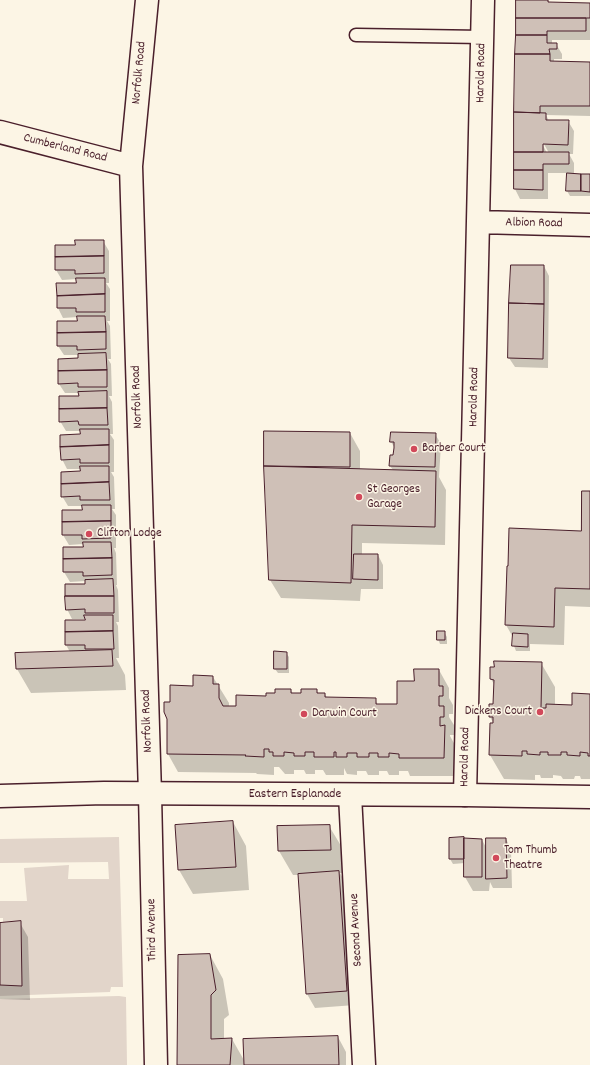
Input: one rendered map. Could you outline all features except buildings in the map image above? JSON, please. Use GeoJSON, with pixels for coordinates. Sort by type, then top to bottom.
{"type":"FeatureCollection","features":[{"type":"Feature","properties":{"kind":"street","name":"Norfolk Road"},"geometry":{"type":"LineString","coordinates":[[147,0],[131,166],[150,794]]}},
{"type":"Feature","properties":{"kind":"street","name":"Harold Road"},"geometry":{"type":"LineString","coordinates":[[465,795],[483,0]]}},
{"type":"Feature","properties":{"kind":"street","name":"Cumberland Road"},"geometry":{"type":"LineString","coordinates":[[0,132],[131,166]]}},
{"type":"Feature","properties":{"kind":"street","name":"Albion Road"},"geometry":{"type":"LineString","coordinates":[[479,222],[590,225]]}},
{"type":"Feature","properties":{"kind":"street","name":"Eastern Esplanade"},"geometry":{"type":"LineString","coordinates":[[0,796],[104,793],[590,797]]}},
{"type":"Feature","properties":{"kind":"street","name":"Third Avenue"},"geometry":{"type":"LineString","coordinates":[[150,794],[156,1065]]}},
{"type":"Feature","properties":{"kind":"street","name":"Second Avenue"},"geometry":{"type":"LineString","coordinates":[[350,795],[364,1065]]}},
{"type":"Feature","properties":{"kind":"lane"},"geometry":{"type":"LineString","coordinates":[[356,35],[483,38]]}},
{"type":"Feature","properties":{"kind":"shaded area"},"geometry":{"type":"Polygon","coordinates":[[[119,837],[123,987],[111,987],[110,992],[0,996],[0,985],[22,986],[21,922],[3,922],[3,918],[0,918],[0,901],[27,901],[24,868],[69,865],[68,879],[109,879],[108,862],[0,863],[0,839],[119,837]]]}},
{"type":"Feature","properties":{"kind":"shaded area"},"geometry":{"type":"Polygon","coordinates":[[[126,997],[127,1065],[0,1065],[0,999],[126,997]]]}},
{"type":"Feature","properties":{"kind":"place","name":"Barber Court"},"geometry":{"type":"Point","coordinates":[414,449]}},
{"type":"Feature","properties":{"kind":"place","name":"St Georges Garage"},"geometry":{"type":"Point","coordinates":[359,497]}},
{"type":"Feature","properties":{"kind":"place","name":"Clifton Lodge"},"geometry":{"type":"Point","coordinates":[89,534]}},
{"type":"Feature","properties":{"kind":"place","name":"Dickens Court"},"geometry":{"type":"Point","coordinates":[540,712]}},
{"type":"Feature","properties":{"kind":"place","name":"Darwin Court"},"geometry":{"type":"Point","coordinates":[304,714]}},
{"type":"Feature","properties":{"kind":"place","name":"Tom Thumb Theatre"},"geometry":{"type":"Point","coordinates":[496,858]}}]}
